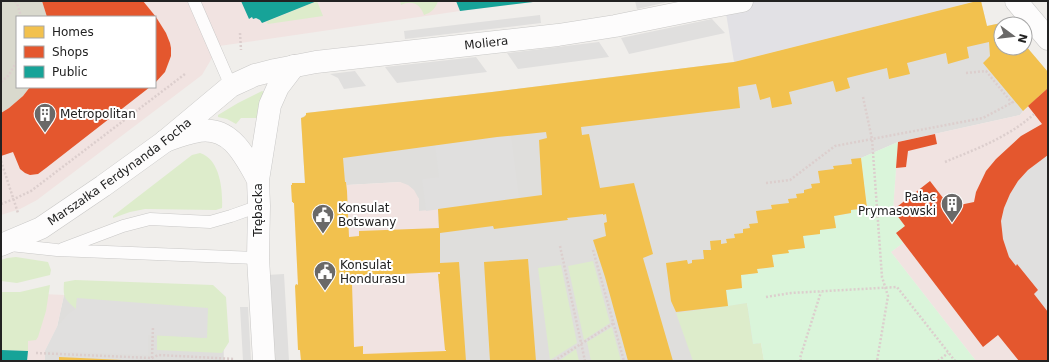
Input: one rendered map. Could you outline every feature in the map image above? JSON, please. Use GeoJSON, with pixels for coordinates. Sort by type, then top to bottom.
{"type":"FeatureCollection","features":[{"type":"Feature","properties":{"kind":"street","name":"Moliera"},"geometry":{"type":"LineString","coordinates":[[231,86],[255,76],[316,62],[558,35],[615,26],[742,1]]}},
{"type":"Feature","properties":{"kind":"street"},"geometry":{"type":"LineString","coordinates":[[1016,1],[1048,39]]}},
{"type":"Feature","properties":{"kind":"street","name":"Trębacka"},"geometry":{"type":"LineString","coordinates":[[264,361],[258,258],[258,180],[270,105],[278,87],[294,66]]}},
{"type":"Feature","properties":{"kind":"street","name":"Marszałka Ferdynanda Focha"},"geometry":{"type":"LineString","coordinates":[[2,245],[41,228],[103,186],[164,142],[231,86]]}},
{"type":"Feature","properties":{"kind":"street"},"geometry":{"type":"LineString","coordinates":[[164,142],[195,131],[209,130],[221,133],[231,139],[245,156],[258,180]]}},
{"type":"Feature","properties":{"kind":"lane"},"geometry":{"type":"LineString","coordinates":[[194,1],[231,86]]}},
{"type":"Feature","properties":{"kind":"lane"},"geometry":{"type":"LineString","coordinates":[[57,250],[123,226],[150,219],[210,222],[259,206]]}},
{"type":"Feature","properties":{"kind":"lane"},"geometry":{"type":"LineString","coordinates":[[2,245],[57,250],[258,258]]}},
{"type":"Feature","properties":{"kind":"path"},"geometry":{"type":"LineString","coordinates":[[15,1],[21,16]]}},
{"type":"Feature","properties":{"kind":"path"},"geometry":{"type":"LineString","coordinates":[[240,33],[242,50]]}},
{"type":"Feature","properties":{"kind":"path"},"geometry":{"type":"LineString","coordinates":[[1,82],[9,75],[16,63]]}},
{"type":"Feature","properties":{"kind":"path"},"geometry":{"type":"LineString","coordinates":[[766,183],[790,180],[835,146],[982,118],[1014,102],[986,71],[966,74]]}},
{"type":"Feature","properties":{"kind":"path"},"geometry":{"type":"LineString","coordinates":[[1,204],[31,191],[185,74]]}},
{"type":"Feature","properties":{"kind":"path"},"geometry":{"type":"LineString","coordinates":[[863,97],[872,139],[882,277],[888,296],[877,361]]}},
{"type":"Feature","properties":{"kind":"path"},"geometry":{"type":"LineString","coordinates":[[945,162],[1006,135],[1025,123],[1034,114]]}},
{"type":"Feature","properties":{"kind":"path"},"geometry":{"type":"LineString","coordinates":[[1,161],[19,215]]}},
{"type":"Feature","properties":{"kind":"path"},"geometry":{"type":"LineString","coordinates":[[560,246],[585,361]]}},
{"type":"Feature","properties":{"kind":"path"},"geometry":{"type":"LineString","coordinates":[[593,250],[624,361]]}},
{"type":"Feature","properties":{"kind":"path"},"geometry":{"type":"LineString","coordinates":[[766,297],[791,293],[897,287],[955,361]]}},
{"type":"Feature","properties":{"kind":"path"},"geometry":{"type":"LineString","coordinates":[[801,361],[800,358],[822,292]]}},
{"type":"Feature","properties":{"kind":"path"},"geometry":{"type":"LineString","coordinates":[[554,361],[614,323]]}},
{"type":"Feature","properties":{"kind":"path"},"geometry":{"type":"LineString","coordinates":[[152,358],[154,326]]}},
{"type":"Feature","properties":{"kind":"path"},"geometry":{"type":"LineString","coordinates":[[36,353],[152,358],[158,355],[235,360]]}},
{"type":"Feature","properties":{"kind":"path"},"geometry":{"type":"LineString","coordinates":[[938,361],[948,353]]}},
{"type":"Feature","properties":{"kind":"shaded area"},"geometry":{"type":"Polygon","coordinates":[[[1,1],[542,1],[460,11],[219,46],[202,75],[37,200],[20,209],[1,215],[1,1]]]}},
{"type":"Feature","properties":{"kind":"shaded area"},"geometry":{"type":"Polygon","coordinates":[[[1,1],[42,1],[47,16],[16,16],[16,88],[29,88],[23,96],[1,113],[1,1]]]}},
{"type":"Feature","properties":{"kind":"shaded area"},"geometry":{"type":"Polygon","coordinates":[[[635,1],[672,1],[637,9],[635,1]]]}},
{"type":"Feature","properties":{"kind":"shaded area"},"geometry":{"type":"Polygon","coordinates":[[[724,1],[977,1],[734,62],[724,1]]]}},
{"type":"Feature","properties":{"kind":"shaded area"},"geometry":{"type":"Polygon","coordinates":[[[981,1],[987,26],[993,25],[993,56],[1033,56],[1033,54],[1048,72],[1048,88],[1020,115],[898,142],[861,158],[867,208],[851,210],[851,213],[836,228],[805,248],[789,253],[774,267],[758,269],[758,273],[741,276],[742,288],[764,361],[447,361],[438,274],[440,274],[419,211],[419,199],[400,182],[347,185],[305,183],[301,118],[306,115],[306,113],[734,62],[981,1]]]}},
{"type":"Feature","properties":{"kind":"shaded area"},"geometry":{"type":"Polygon","coordinates":[[[540,15],[541,23],[405,39],[404,31],[540,15]]]}},
{"type":"Feature","properties":{"kind":"shaded area"},"geometry":{"type":"Polygon","coordinates":[[[712,19],[725,33],[629,54],[621,38],[712,19]]]}},
{"type":"Feature","properties":{"kind":"shaded area"},"geometry":{"type":"Polygon","coordinates":[[[599,42],[609,57],[518,69],[507,53],[599,42]]]}},
{"type":"Feature","properties":{"kind":"shaded area"},"geometry":{"type":"Polygon","coordinates":[[[476,57],[487,72],[397,83],[385,67],[476,57]]]}},
{"type":"Feature","properties":{"kind":"shaded area"},"geometry":{"type":"Polygon","coordinates":[[[355,71],[366,86],[344,89],[338,78],[330,74],[355,71]]]}},
{"type":"Feature","properties":{"kind":"shaded area"},"geometry":{"type":"Polygon","coordinates":[[[1048,88],[1048,361],[976,361],[891,252],[903,243],[896,233],[893,210],[898,142],[1020,115],[1048,88]]]}},
{"type":"Feature","properties":{"kind":"shaded area"},"geometry":{"type":"Polygon","coordinates":[[[511,136],[519,198],[426,211],[422,179],[439,177],[435,145],[511,136]]]}},
{"type":"Feature","properties":{"kind":"shaded area"},"geometry":{"type":"Polygon","coordinates":[[[1048,155],[1048,312],[1034,294],[1038,290],[1018,265],[1016,266],[1009,257],[1003,239],[1001,221],[1004,208],[1018,181],[1028,170],[1048,155]]]}},
{"type":"Feature","properties":{"kind":"shaded area"},"geometry":{"type":"Polygon","coordinates":[[[346,182],[347,185],[400,182],[408,185],[414,190],[419,199],[419,211],[438,209],[440,274],[438,275],[447,361],[301,361],[299,349],[296,284],[298,284],[294,204],[292,202],[291,185],[292,183],[346,182]]]}},
{"type":"Feature","properties":{"kind":"shaded area"},"geometry":{"type":"Polygon","coordinates":[[[284,274],[289,361],[272,361],[267,275],[284,274]]]}},
{"type":"Feature","properties":{"kind":"shaded area"},"geometry":{"type":"Polygon","coordinates":[[[1,292],[64,295],[57,327],[45,351],[45,361],[1,361],[1,292]]]}},
{"type":"Feature","properties":{"kind":"shaded area"},"geometry":{"type":"Polygon","coordinates":[[[64,295],[222,302],[224,361],[45,361],[45,351],[57,327],[64,295]]]}},
{"type":"Feature","properties":{"kind":"shaded area"},"geometry":{"type":"Polygon","coordinates":[[[77,298],[208,308],[207,338],[148,335],[148,355],[45,351],[57,327],[68,314],[76,309],[77,298]]]}},
{"type":"Feature","properties":{"kind":"shaded area"},"geometry":{"type":"Polygon","coordinates":[[[240,307],[248,307],[251,361],[243,361],[240,307]]]}},
{"type":"Feature","properties":{"kind":"green space"},"geometry":{"type":"Polygon","coordinates":[[[317,1],[323,16],[268,24],[266,22],[317,1]]]}},
{"type":"Feature","properties":{"kind":"green space"},"geometry":{"type":"Polygon","coordinates":[[[400,1],[438,1],[433,10],[424,15],[420,8],[415,4],[409,3],[401,5],[400,1]]]}},
{"type":"Feature","properties":{"kind":"green space"},"geometry":{"type":"Polygon","coordinates":[[[262,91],[264,92],[258,118],[241,118],[236,124],[227,119],[218,117],[218,115],[238,103],[262,91]]]}},
{"type":"Feature","properties":{"kind":"green space"},"geometry":{"type":"Polygon","coordinates":[[[898,142],[893,210],[905,226],[896,233],[903,243],[891,252],[976,361],[764,361],[761,343],[753,344],[747,303],[728,306],[726,290],[742,288],[741,275],[758,273],[757,269],[774,267],[772,255],[789,252],[788,250],[805,248],[803,236],[820,230],[836,228],[834,216],[851,213],[851,210],[867,208],[861,158],[898,142]]]}},
{"type":"Feature","properties":{"kind":"green space"},"geometry":{"type":"Polygon","coordinates":[[[200,153],[207,156],[216,168],[221,184],[222,208],[216,210],[145,209],[113,218],[113,216],[192,155],[200,153]]]}},
{"type":"Feature","properties":{"kind":"green space"},"geometry":{"type":"Polygon","coordinates":[[[16,257],[48,262],[51,270],[50,275],[17,283],[1,281],[1,260],[16,257]]]}},
{"type":"Feature","properties":{"kind":"green space"},"geometry":{"type":"Polygon","coordinates":[[[593,261],[610,323],[584,340],[568,266],[593,261]]]}},
{"type":"Feature","properties":{"kind":"green space"},"geometry":{"type":"Polygon","coordinates":[[[561,265],[577,343],[550,360],[538,268],[561,265]]]}},
{"type":"Feature","properties":{"kind":"green space"},"geometry":{"type":"Polygon","coordinates":[[[75,280],[213,285],[226,297],[229,342],[222,353],[157,350],[157,335],[207,338],[77,298],[76,309],[64,295],[64,282],[75,280]]]}},
{"type":"Feature","properties":{"kind":"green space"},"geometry":{"type":"Polygon","coordinates":[[[50,285],[46,311],[38,337],[36,340],[28,341],[28,351],[1,350],[1,292],[20,292],[50,285]]]}},
{"type":"Feature","properties":{"kind":"green space"},"geometry":{"type":"Polygon","coordinates":[[[747,303],[753,344],[761,343],[764,361],[693,361],[676,313],[747,303]]]}},
{"type":"Feature","properties":{"kind":"green space"},"geometry":{"type":"Polygon","coordinates":[[[612,327],[621,361],[591,361],[587,342],[612,327]]]}},
{"type":"Feature","properties":{"kind":"green space"},"geometry":{"type":"Polygon","coordinates":[[[576,349],[579,361],[559,361],[576,349]]]}},
{"type":"Feature","properties":{"kind":"building: Homes"},"geometry":{"type":"Polygon","coordinates":[[[977,1],[981,1],[987,26],[993,25],[993,56],[1033,56],[1033,54],[1048,72],[1048,88],[1023,111],[983,63],[990,56],[989,42],[967,47],[969,58],[948,64],[946,53],[907,63],[910,74],[889,79],[887,68],[847,78],[850,88],[836,92],[833,81],[789,92],[792,104],[772,108],[770,97],[760,100],[756,84],[738,87],[740,108],[581,127],[582,135],[589,134],[600,188],[634,183],[653,254],[643,258],[673,361],[628,361],[605,277],[593,240],[606,236],[604,223],[607,222],[606,214],[603,214],[494,229],[493,226],[440,233],[440,263],[459,262],[466,361],[301,361],[300,350],[298,350],[295,286],[296,284],[298,285],[294,203],[292,202],[291,185],[292,183],[305,183],[301,118],[306,115],[306,113],[734,62],[977,1]],[[546,132],[497,137],[343,158],[347,191],[349,237],[359,236],[359,231],[439,228],[438,209],[542,195],[539,140],[547,138],[546,132]],[[440,272],[360,276],[360,284],[352,284],[354,347],[363,346],[363,354],[446,351],[438,274],[440,274],[440,272]]]}},
{"type":"Feature","properties":{"kind":"building: Homes"},"geometry":{"type":"Polygon","coordinates":[[[861,158],[867,208],[851,210],[851,213],[834,216],[836,228],[820,230],[820,234],[803,236],[805,248],[788,250],[789,253],[772,255],[774,267],[757,269],[758,273],[741,275],[742,288],[726,290],[728,306],[676,312],[671,301],[666,263],[687,260],[688,264],[692,263],[692,260],[704,259],[703,250],[711,250],[710,241],[721,240],[721,244],[727,243],[726,239],[735,238],[734,234],[743,233],[743,229],[750,228],[749,224],[758,223],[756,211],[772,209],[771,205],[789,203],[788,199],[797,198],[796,194],[804,193],[804,190],[812,188],[811,184],[820,183],[818,171],[834,169],[833,166],[852,164],[851,159],[861,158]]]}},
{"type":"Feature","properties":{"kind":"building: Homes"},"geometry":{"type":"Polygon","coordinates":[[[528,259],[536,361],[490,361],[484,262],[528,259]]]}},
{"type":"Feature","properties":{"kind":"building: Homes"},"geometry":{"type":"Polygon","coordinates":[[[59,357],[123,360],[123,361],[59,361],[59,357]]]}},
{"type":"Feature","properties":{"kind":"building: Shops","name":"Metropolitan"},"geometry":{"type":"Polygon","coordinates":[[[42,1],[143,1],[155,16],[47,16],[42,1]]]}},
{"type":"Feature","properties":{"kind":"building: Shops","name":"Metropolitan"},"geometry":{"type":"Polygon","coordinates":[[[156,17],[166,33],[171,48],[171,56],[165,72],[156,82],[156,17]]]}},
{"type":"Feature","properties":{"kind":"building: Shops","name":"Metropolitan"},"geometry":{"type":"Polygon","coordinates":[[[29,88],[149,88],[38,174],[30,175],[20,169],[13,152],[1,156],[1,113],[23,96],[29,88]]]}},
{"type":"Feature","properties":{"kind":"building: Shops","name":"Pałac Prymasowski"},"geometry":{"type":"Polygon","coordinates":[[[1048,88],[1048,155],[1028,170],[1018,181],[1004,208],[1001,221],[1003,239],[1009,257],[1016,266],[1017,264],[1038,290],[1034,294],[1048,312],[1048,361],[1019,361],[998,335],[983,347],[896,233],[905,226],[893,210],[930,181],[950,207],[974,202],[976,192],[986,171],[996,159],[1021,136],[1042,124],[1028,106],[1048,88]]]}},
{"type":"Feature","properties":{"kind":"building: Shops"},"geometry":{"type":"Polygon","coordinates":[[[935,134],[937,144],[908,151],[906,167],[896,168],[898,142],[935,134]]]}},
{"type":"Feature","properties":{"kind":"building: Public"},"geometry":{"type":"Polygon","coordinates":[[[241,1],[317,1],[262,23],[256,18],[253,19],[252,17],[249,19],[241,1]]]}},
{"type":"Feature","properties":{"kind":"building: Public"},"geometry":{"type":"Polygon","coordinates":[[[456,1],[533,1],[533,2],[460,11],[456,1]]]}},
{"type":"Feature","properties":{"kind":"building: Public"},"geometry":{"type":"Polygon","coordinates":[[[1,350],[28,351],[27,361],[1,361],[1,350]]]}},
{"type":"Feature","properties":{"kind":"place","name":"Metropolitan"},"geometry":{"type":"Point","coordinates":[45,134]}},
{"type":"Feature","properties":{"kind":"place","name":"Pałac Prymasowski"},"geometry":{"type":"Point","coordinates":[952,224]}},
{"type":"Feature","properties":{"kind":"place","name":"Konsulat Botswany"},"geometry":{"type":"Point","coordinates":[323,234]}},
{"type":"Feature","properties":{"kind":"place","name":"Konsulat Hondurasu"},"geometry":{"type":"Point","coordinates":[325,292]}}]}
